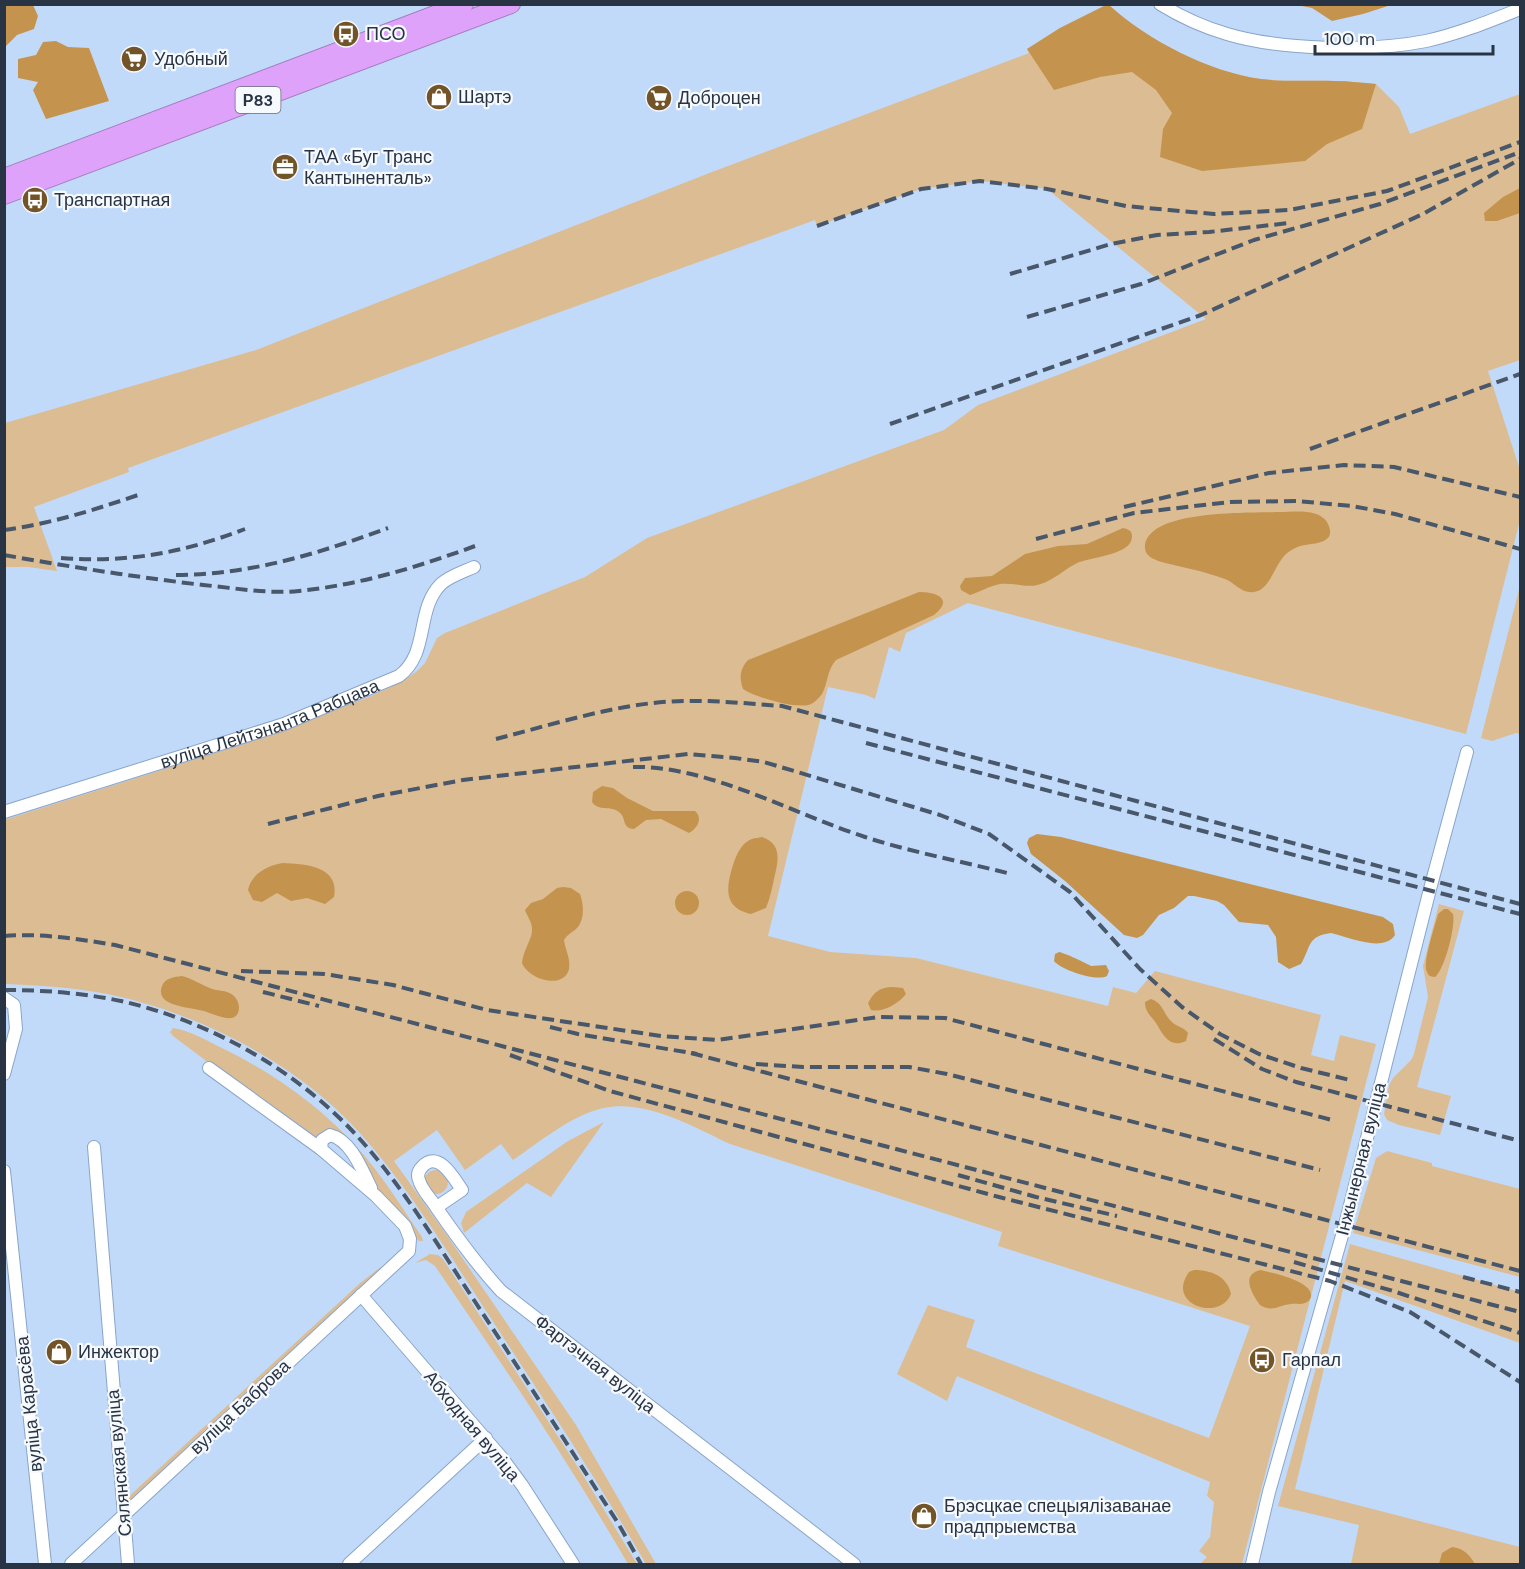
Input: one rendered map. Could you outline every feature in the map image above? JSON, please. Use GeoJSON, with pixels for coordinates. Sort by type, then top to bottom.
{"type":"FeatureCollection","features":[{"type":"Feature","properties":{"kind":"highway","name":"Р83"},"geometry":{"type":"LineString","coordinates":[[4,178],[464,4]]}},
{"type":"Feature","properties":{"kind":"highway","name":"Р83"},"geometry":{"type":"LineString","coordinates":[[4,195],[511,4]]}},
{"type":"Feature","properties":{"kind":"street"},"geometry":{"type":"LineString","coordinates":[[1160,4],[1196,23],[1227,35],[1287,45],[1344,48],[1394,46],[1426,41],[1459,32],[1521,9]]}},
{"type":"Feature","properties":{"kind":"street","name":"вуліца Лейтэнанта Рабцава"},"geometry":{"type":"LineString","coordinates":[[4,812],[284,724],[399,676],[406,671],[416,655],[428,605],[433,594],[448,578],[474,567]]}},
{"type":"Feature","properties":{"kind":"street","name":"Інжынерная вуліца"},"geometry":{"type":"LineString","coordinates":[[1252,1564],[1269,1492],[1345,1225],[1424,910],[1467,752]]}},
{"type":"Feature","properties":{"kind":"street"},"geometry":{"type":"LineString","coordinates":[[4,998],[14,1005],[16,1023],[4,1074]]}},
{"type":"Feature","properties":{"kind":"street"},"geometry":{"type":"LineString","coordinates":[[209,1068],[321,1149],[376,1196]]}},
{"type":"Feature","properties":{"kind":"street"},"geometry":{"type":"LineString","coordinates":[[321,1149],[321,1140],[325,1136],[330,1135],[341,1140],[352,1154],[376,1196]]}},
{"type":"Feature","properties":{"kind":"street","name":"Сялянская вуліца"},"geometry":{"type":"LineString","coordinates":[[94,1146],[128,1564]]}},
{"type":"Feature","properties":{"kind":"street","name":"Фартэчная вуліца"},"geometry":{"type":"LineString","coordinates":[[437,1208],[462,1190],[442,1164],[432,1162],[419,1170],[418,1179],[437,1208],[483,1271],[501,1291],[854,1564]]}},
{"type":"Feature","properties":{"kind":"street","name":"вуліца Карасёва"},"geometry":{"type":"LineString","coordinates":[[4,1171],[45,1564]]}},
{"type":"Feature","properties":{"kind":"street","name":"вуліца Баброва"},"geometry":{"type":"LineString","coordinates":[[71,1564],[409,1251],[410,1239],[405,1226],[376,1196]]}},
{"type":"Feature","properties":{"kind":"street","name":"Абходная вуліца"},"geometry":{"type":"LineString","coordinates":[[361,1295],[486,1438],[522,1485],[573,1564]]}},
{"type":"Feature","properties":{"kind":"street"},"geometry":{"type":"LineString","coordinates":[[349,1564],[486,1438]]}},
{"type":"Feature","properties":{"kind":"shaded area"},"geometry":{"type":"Polygon","coordinates":[[[5,4],[33,5],[38,16],[34,29],[17,35],[5,47],[5,4]]]}},
{"type":"Feature","properties":{"kind":"shaded area"},"geometry":{"type":"Polygon","coordinates":[[[1106,5],[1160,42],[1200,62],[1241,75],[1270,80],[1376,84],[1399,107],[1410,134],[1520,94],[1520,360],[1488,371],[1520,470],[1520,520],[1466,734],[968,603],[906,633],[900,652],[889,647],[875,699],[828,687],[768,936],[830,952],[916,958],[1108,1006],[1113,987],[1136,993],[1155,971],[1321,1015],[1311,1055],[1334,1061],[1340,1035],[1376,1044],[1242,1564],[1200,1564],[1207,1557],[1199,1551],[1210,1537],[1214,1502],[1207,1496],[1210,1482],[957,1376],[947,1401],[897,1374],[928,1305],[975,1320],[966,1347],[1209,1438],[1250,1326],[998,1246],[1002,1232],[730,1144],[669,1116],[636,1107],[604,1108],[580,1117],[556,1130],[513,1160],[501,1144],[465,1170],[437,1130],[394,1161],[576,1425],[656,1564],[646,1564],[609,1502],[429,1223],[378,1154],[333,1106],[304,1082],[239,1041],[168,1011],[96,992],[5,984],[4,820],[259,739],[369,697],[416,672],[425,663],[437,638],[445,633],[585,577],[647,538],[944,430],[978,405],[1206,319],[1047,189],[980,181],[921,189],[817,226],[815,220],[128,468],[129,472],[34,507],[57,571],[5,567],[5,423],[256,350],[712,172],[1029,53],[1027,49],[1060,28],[1106,5]]]}},
{"type":"Feature","properties":{"kind":"shaded area"},"geometry":{"type":"Polygon","coordinates":[[[1106,5],[1160,42],[1200,62],[1241,75],[1270,80],[1376,84],[1362,129],[1327,144],[1305,161],[1202,171],[1160,157],[1163,129],[1172,113],[1156,90],[1132,72],[1100,77],[1054,90],[1027,49],[1060,28],[1106,5]]]}},
{"type":"Feature","properties":{"kind":"shaded area"},"geometry":{"type":"Polygon","coordinates":[[[1297,5],[1391,5],[1332,21],[1312,8],[1297,5]]]}},
{"type":"Feature","properties":{"kind":"shaded area"},"geometry":{"type":"Polygon","coordinates":[[[56,41],[68,47],[89,48],[109,101],[46,119],[33,90],[38,82],[18,78],[18,59],[36,55],[43,42],[56,41]]]}},
{"type":"Feature","properties":{"kind":"shaded area"},"geometry":{"type":"Polygon","coordinates":[[[1520,188],[1520,213],[1497,221],[1485,221],[1484,213],[1503,197],[1520,188]]]}},
{"type":"Feature","properties":{"kind":"shaded area"},"geometry":{"type":"Polygon","coordinates":[[[1305,512],[1318,515],[1327,522],[1330,529],[1328,538],[1300,546],[1287,553],[1264,587],[1254,592],[1239,588],[1217,576],[1158,561],[1146,551],[1145,545],[1151,533],[1164,525],[1182,519],[1226,513],[1305,512]]]}},
{"type":"Feature","properties":{"kind":"shaded area"},"geometry":{"type":"Polygon","coordinates":[[[1123,528],[1132,534],[1126,547],[1077,563],[1041,584],[1031,586],[1000,584],[970,595],[961,590],[960,586],[965,578],[992,576],[1025,554],[1058,546],[1087,544],[1123,528]]]}},
{"type":"Feature","properties":{"kind":"shaded area"},"geometry":{"type":"Polygon","coordinates":[[[1520,586],[1520,734],[1516,733],[1492,741],[1481,738],[1520,586]]]}},
{"type":"Feature","properties":{"kind":"shaded area"},"geometry":{"type":"Polygon","coordinates":[[[919,592],[931,593],[940,597],[943,604],[940,609],[934,615],[836,660],[822,694],[811,704],[797,705],[777,702],[743,689],[741,673],[748,660],[919,592]]]}},
{"type":"Feature","properties":{"kind":"shaded area"},"geometry":{"type":"Polygon","coordinates":[[[602,786],[613,788],[653,811],[695,811],[699,817],[698,823],[689,833],[661,819],[646,820],[634,829],[627,827],[619,812],[598,807],[592,802],[593,792],[602,786]]]}},
{"type":"Feature","properties":{"kind":"shaded area"},"geometry":{"type":"Polygon","coordinates":[[[1037,834],[1061,837],[1383,917],[1393,924],[1395,935],[1390,940],[1374,943],[1331,933],[1323,934],[1311,943],[1301,964],[1289,969],[1278,962],[1276,937],[1268,925],[1239,922],[1224,905],[1217,901],[1188,896],[1174,908],[1159,915],[1143,935],[1137,938],[1124,935],[1065,881],[1031,854],[1027,843],[1029,838],[1037,834]]]}},
{"type":"Feature","properties":{"kind":"shaded area"},"geometry":{"type":"Polygon","coordinates":[[[762,837],[769,840],[776,849],[777,866],[766,908],[751,914],[735,907],[731,902],[729,881],[741,848],[750,840],[762,837]]]}},
{"type":"Feature","properties":{"kind":"shaded area"},"geometry":{"type":"Polygon","coordinates":[[[283,863],[310,866],[326,873],[332,879],[334,897],[325,904],[307,898],[291,901],[277,893],[262,902],[253,900],[248,890],[256,875],[266,868],[283,863]]]}},
{"type":"Feature","properties":{"kind":"shaded area"},"geometry":{"type":"Polygon","coordinates":[[[563,887],[571,888],[580,894],[582,917],[579,926],[564,940],[569,958],[569,969],[566,975],[554,981],[546,980],[532,974],[522,963],[532,933],[525,910],[531,903],[563,887]]]}},
{"type":"Feature","properties":{"kind":"shaded area"},"geometry":{"type":"Polygon","coordinates":[[[687,891],[692,892],[698,898],[698,908],[692,914],[687,915],[682,914],[676,908],[675,903],[676,898],[682,892],[687,891]]]}},
{"type":"Feature","properties":{"kind":"shaded area"},"geometry":{"type":"Polygon","coordinates":[[[1439,904],[1464,911],[1417,1087],[1451,1096],[1440,1135],[1399,1125],[1387,1120],[1384,1114],[1389,1085],[1414,1054],[1428,997],[1423,966],[1439,904]]]}},
{"type":"Feature","properties":{"kind":"shaded area"},"geometry":{"type":"Polygon","coordinates":[[[1448,909],[1453,914],[1453,928],[1445,958],[1435,977],[1428,974],[1426,961],[1438,914],[1448,909]]]}},
{"type":"Feature","properties":{"kind":"shaded area"},"geometry":{"type":"Polygon","coordinates":[[[1059,952],[1091,966],[1106,965],[1109,971],[1107,976],[1088,976],[1064,968],[1054,961],[1055,954],[1059,952]]]}},
{"type":"Feature","properties":{"kind":"shaded area"},"geometry":{"type":"Polygon","coordinates":[[[182,976],[212,989],[232,994],[238,1003],[238,1014],[235,1017],[225,1018],[169,1002],[161,993],[163,983],[173,977],[182,976]]]}},
{"type":"Feature","properties":{"kind":"shaded area"},"geometry":{"type":"Polygon","coordinates":[[[884,988],[903,988],[906,994],[890,1006],[881,1010],[871,1010],[868,1003],[875,993],[884,988]]]}},
{"type":"Feature","properties":{"kind":"shaded area"},"geometry":{"type":"Polygon","coordinates":[[[1151,999],[1160,1006],[1173,1023],[1188,1033],[1186,1041],[1171,1042],[1164,1036],[1146,1009],[1145,1002],[1151,999]]]}},
{"type":"Feature","properties":{"kind":"shaded area"},"geometry":{"type":"Polygon","coordinates":[[[173,1028],[193,1034],[244,1059],[299,1094],[316,1108],[363,1154],[401,1205],[423,1241],[419,1241],[414,1236],[383,1196],[350,1147],[320,1136],[309,1138],[173,1036],[170,1032],[173,1028]]]}},
{"type":"Feature","properties":{"kind":"shaded area"},"geometry":{"type":"Polygon","coordinates":[[[604,1122],[551,1197],[527,1183],[464,1233],[461,1223],[466,1212],[568,1141],[604,1122]]]}},
{"type":"Feature","properties":{"kind":"shaded area"},"geometry":{"type":"Polygon","coordinates":[[[1387,1151],[1432,1163],[1432,1166],[1520,1189],[1520,1277],[1353,1233],[1376,1158],[1387,1151]]]}},
{"type":"Feature","properties":{"kind":"shaded area"},"geometry":{"type":"Polygon","coordinates":[[[436,1170],[441,1171],[447,1177],[447,1187],[441,1193],[436,1194],[431,1193],[425,1187],[424,1182],[425,1177],[431,1171],[436,1170]]]}},
{"type":"Feature","properties":{"kind":"shaded area"},"geometry":{"type":"Polygon","coordinates":[[[1350,1244],[1520,1292],[1520,1343],[1345,1281],[1295,1489],[1520,1547],[1520,1564],[1351,1564],[1359,1525],[1278,1506],[1350,1244]]]}},
{"type":"Feature","properties":{"kind":"shaded area"},"geometry":{"type":"Polygon","coordinates":[[[430,1254],[438,1255],[443,1259],[581,1472],[637,1564],[628,1564],[559,1451],[435,1266],[426,1260],[415,1263],[430,1254]]]}},
{"type":"Feature","properties":{"kind":"shaded area"},"geometry":{"type":"Polygon","coordinates":[[[392,1261],[235,1404],[232,1401],[359,1284],[392,1261]]]}},
{"type":"Feature","properties":{"kind":"shaded area"},"geometry":{"type":"Polygon","coordinates":[[[1261,1270],[1306,1286],[1310,1291],[1310,1299],[1303,1304],[1272,1308],[1260,1305],[1251,1290],[1249,1280],[1255,1272],[1261,1270]]]}},
{"type":"Feature","properties":{"kind":"shaded area"},"geometry":{"type":"Polygon","coordinates":[[[1206,1271],[1222,1278],[1231,1294],[1225,1302],[1216,1307],[1207,1308],[1189,1301],[1184,1293],[1183,1284],[1189,1272],[1206,1271]]]}},
{"type":"Feature","properties":{"kind":"shaded area"},"geometry":{"type":"Polygon","coordinates":[[[229,1404],[231,1408],[130,1502],[125,1500],[229,1404]]]}},
{"type":"Feature","properties":{"kind":"shaded area"},"geometry":{"type":"Polygon","coordinates":[[[1452,1547],[1466,1552],[1475,1564],[1439,1564],[1442,1553],[1452,1547]]]}},
{"type":"Feature","properties":{"kind":"railway"},"geometry":{"type":"LineString","coordinates":[[817,226],[921,189],[980,181],[1047,189],[1126,206],[1214,214],[1289,210],[1387,191],[1520,142]]}},
{"type":"Feature","properties":{"kind":"railway"},"geometry":{"type":"LineString","coordinates":[[1027,317],[1141,284],[1254,240],[1380,204],[1515,154]]}},
{"type":"Feature","properties":{"kind":"railway"},"geometry":{"type":"LineString","coordinates":[[890,424],[1201,315],[1423,214],[1520,159]]}},
{"type":"Feature","properties":{"kind":"railway"},"geometry":{"type":"LineString","coordinates":[[1010,274],[1111,244],[1157,235],[1289,223]]}},
{"type":"Feature","properties":{"kind":"railway"},"geometry":{"type":"LineString","coordinates":[[1310,449],[1520,374]]}},
{"type":"Feature","properties":{"kind":"railway"},"geometry":{"type":"LineString","coordinates":[[1124,507],[1269,473],[1344,465],[1394,467],[1520,497]]}},
{"type":"Feature","properties":{"kind":"railway"},"geometry":{"type":"LineString","coordinates":[[4,530],[72,516],[138,495]]}},
{"type":"Feature","properties":{"kind":"railway"},"geometry":{"type":"LineString","coordinates":[[1036,539],[1134,513],[1230,502],[1296,501],[1352,506],[1395,514],[1520,549]]}},
{"type":"Feature","properties":{"kind":"railway"},"geometry":{"type":"LineString","coordinates":[[176,575],[258,567],[311,554],[388,528]]}},
{"type":"Feature","properties":{"kind":"railway"},"geometry":{"type":"LineString","coordinates":[[61,558],[110,559],[155,554],[199,544],[245,529]]}},
{"type":"Feature","properties":{"kind":"railway"},"geometry":{"type":"LineString","coordinates":[[4,555],[178,582],[287,592],[366,580],[475,546]]}},
{"type":"Feature","properties":{"kind":"railway"},"geometry":{"type":"LineString","coordinates":[[496,739],[593,714],[653,703],[701,701],[782,706],[1520,904]]}},
{"type":"Feature","properties":{"kind":"railway"},"geometry":{"type":"LineString","coordinates":[[866,743],[1520,914]]}},
{"type":"Feature","properties":{"kind":"railway"},"geometry":{"type":"LineString","coordinates":[[268,824],[378,796],[463,780],[688,754],[764,762],[940,815],[989,834],[1070,892],[1140,969],[1182,1007],[1220,1034],[1259,1054],[1301,1068],[1350,1080]]}},
{"type":"Feature","properties":{"kind":"railway"},"geometry":{"type":"LineString","coordinates":[[633,767],[661,768],[720,782],[865,837],[1007,873]]}},
{"type":"Feature","properties":{"kind":"railway"},"geometry":{"type":"LineString","coordinates":[[4,936],[46,936],[115,945],[1520,1312]]}},
{"type":"Feature","properties":{"kind":"railway"},"geometry":{"type":"LineString","coordinates":[[241,971],[324,974],[393,985],[487,1010],[661,1036],[717,1040],[878,1017],[945,1018],[1332,1120]]}},
{"type":"Feature","properties":{"kind":"railway"},"geometry":{"type":"LineString","coordinates":[[4,990],[63,992],[107,998],[187,1021],[250,1051],[308,1090],[334,1113],[388,1173],[416,1212],[618,1523],[641,1564]]}},
{"type":"Feature","properties":{"kind":"railway"},"geometry":{"type":"LineString","coordinates":[[263,992],[319,1006]]}},
{"type":"Feature","properties":{"kind":"railway"},"geometry":{"type":"LineString","coordinates":[[550,1027],[578,1034],[697,1054]]}},
{"type":"Feature","properties":{"kind":"railway"},"geometry":{"type":"LineString","coordinates":[[1214,1039],[1262,1069],[1296,1082],[1520,1141]]}},
{"type":"Feature","properties":{"kind":"railway"},"geometry":{"type":"LineString","coordinates":[[691,1053],[1520,1271]]}},
{"type":"Feature","properties":{"kind":"railway"},"geometry":{"type":"LineString","coordinates":[[510,1055],[610,1091],[999,1197],[1330,1281],[1410,1312],[1520,1382]]}},
{"type":"Feature","properties":{"kind":"railway"},"geometry":{"type":"LineString","coordinates":[[756,1064],[803,1067],[909,1067],[947,1074],[1320,1170]]}},
{"type":"Feature","properties":{"kind":"railway"},"geometry":{"type":"LineString","coordinates":[[958,1175],[1036,1197],[1117,1216]]}},
{"type":"Feature","properties":{"kind":"railway"},"geometry":{"type":"LineString","coordinates":[[1294,1262],[1393,1291],[1520,1333]]}},
{"type":"Feature","properties":{"kind":"railway"},"geometry":{"type":"LineString","coordinates":[[1463,1277],[1520,1292]]}},
{"type":"Feature","properties":{"kind":"place","name":"ПСО"},"geometry":{"type":"Point","coordinates":[346,34]}},
{"type":"Feature","properties":{"kind":"place","name":"Удобный"},"geometry":{"type":"Point","coordinates":[134,59]}},
{"type":"Feature","properties":{"kind":"place","name":"Шартэ"},"geometry":{"type":"Point","coordinates":[439,97]}},
{"type":"Feature","properties":{"kind":"place","name":"Доброцен"},"geometry":{"type":"Point","coordinates":[659,98]}},
{"type":"Feature","properties":{"kind":"place","name":"ТАА «Буг Транс Кантыненталь»"},"geometry":{"type":"Point","coordinates":[285,167]}},
{"type":"Feature","properties":{"kind":"place","name":"Транспартная"},"geometry":{"type":"Point","coordinates":[35,200]}},
{"type":"Feature","properties":{"kind":"place","name":"Инжектор"},"geometry":{"type":"Point","coordinates":[59,1352]}},
{"type":"Feature","properties":{"kind":"place","name":"Гарпал"},"geometry":{"type":"Point","coordinates":[1262,1360]}},
{"type":"Feature","properties":{"kind":"place","name":"Брэсцкае спецыялізаванае прадпрыемства"},"geometry":{"type":"Point","coordinates":[924,1516]}}]}
